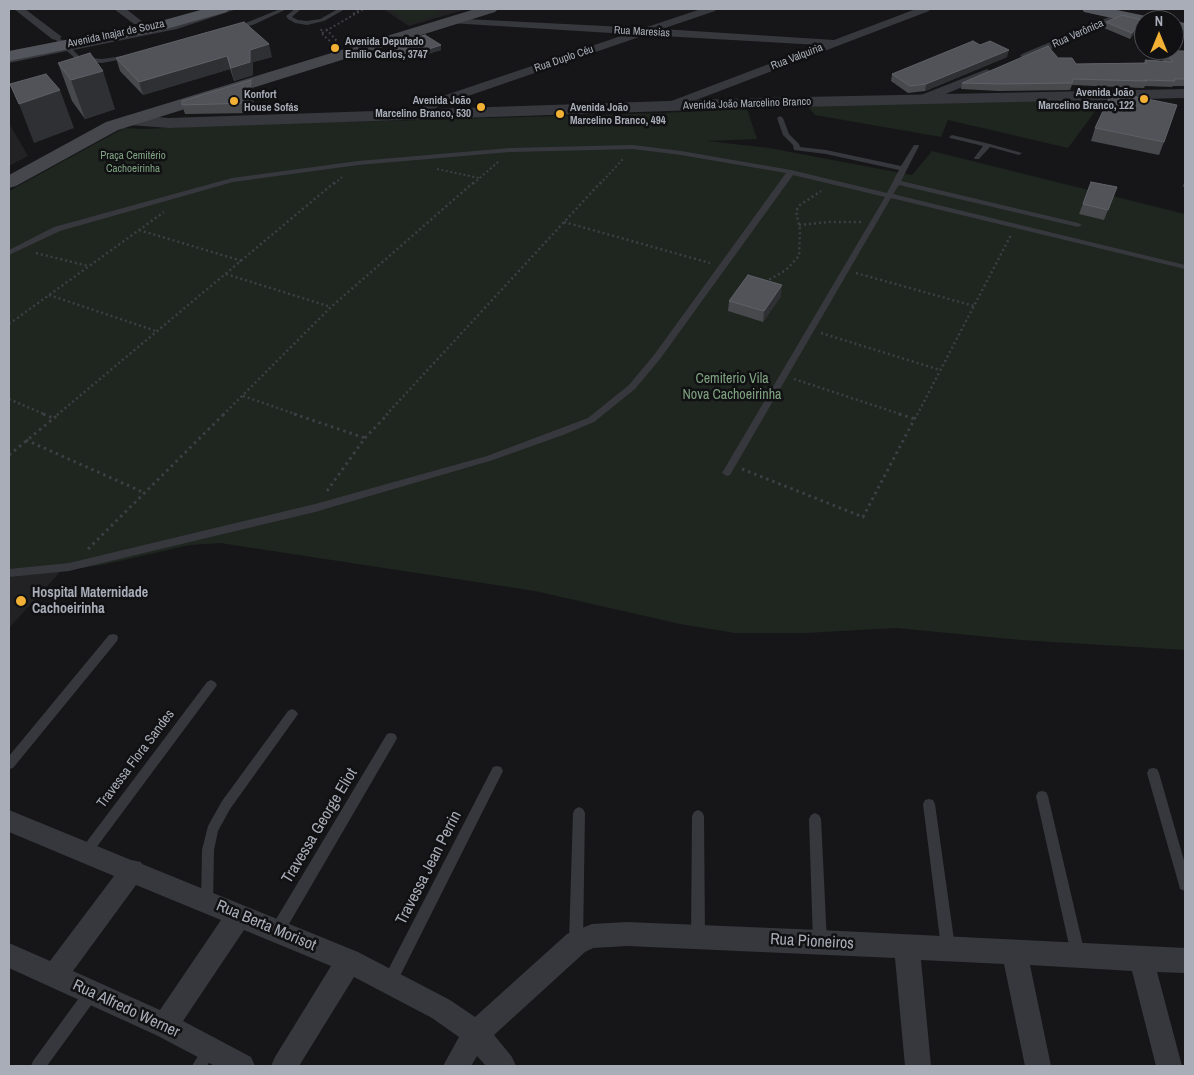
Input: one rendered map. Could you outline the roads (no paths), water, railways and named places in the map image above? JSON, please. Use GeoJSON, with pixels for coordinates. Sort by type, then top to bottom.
{"type":"FeatureCollection","features":[{"type":"Feature","properties":{"kind":"main road","name":"Avenida Inajar de Souza"},"geometry":{"type":"LineString","coordinates":[[9,46],[63,44],[189,9]]}},
{"type":"Feature","properties":{"kind":"main road","name":"Avenida Inajar de Souza"},"geometry":{"type":"LineString","coordinates":[[9,56],[181,20],[221,9]]}},
{"type":"Feature","properties":{"kind":"main road"},"geometry":{"type":"LineString","coordinates":[[9,182],[112,126],[490,9]]}},
{"type":"Feature","properties":{"kind":"main road"},"geometry":{"type":"LineString","coordinates":[[1090,9],[1134,18]]}},
{"type":"Feature","properties":{"kind":"street"},"geometry":{"type":"LineString","coordinates":[[19,9],[63,44]]}},
{"type":"Feature","properties":{"kind":"street"},"geometry":{"type":"LineString","coordinates":[[119,9],[138,22]]}},
{"type":"Feature","properties":{"kind":"street","name":"Rua Duplo Céu"},"geometry":{"type":"LineString","coordinates":[[420,114],[435,103],[711,9]]}},
{"type":"Feature","properties":{"kind":"street","name":"Rua Valquiria"},"geometry":{"type":"LineString","coordinates":[[670,106],[925,9]]}},
{"type":"Feature","properties":{"kind":"street","name":"Rua Verônica"},"geometry":{"type":"LineString","coordinates":[[1014,61],[1121,15]]}},
{"type":"Feature","properties":{"kind":"street","name":"Rua Maresias"},"geometry":{"type":"LineString","coordinates":[[450,20],[835,43]]}},
{"type":"Feature","properties":{"kind":"street"},"geometry":{"type":"LineString","coordinates":[[925,98],[996,69]]}},
{"type":"Feature","properties":{"kind":"street","name":"Avenida João Marcelino Branco"},"geometry":{"type":"LineString","coordinates":[[129,120],[169,123],[925,98],[1185,93]]}},
{"type":"Feature","properties":{"kind":"street","name":"Rua Berta Morisot"},"geometry":{"type":"LineString","coordinates":[[12,828],[86,852],[132,870],[349,961],[441,1009],[476,1034],[503,1066]]}},
{"type":"Feature","properties":{"kind":"street"},"geometry":{"type":"LineString","coordinates":[[54,976],[132,870]]}},
{"type":"Feature","properties":{"kind":"street"},"geometry":{"type":"LineString","coordinates":[[165,1026],[239,915]]}},
{"type":"Feature","properties":{"kind":"street","name":"Rua Pioneiros"},"geometry":{"type":"LineString","coordinates":[[456,1066],[476,1034],[576,943],[592,936],[627,934],[907,947],[948,947],[1185,961]]}},
{"type":"Feature","properties":{"kind":"street"},"geometry":{"type":"LineString","coordinates":[[907,947],[918,1066]]}},
{"type":"Feature","properties":{"kind":"street"},"geometry":{"type":"LineString","coordinates":[[1014,951],[1038,1066]]}},
{"type":"Feature","properties":{"kind":"street"},"geometry":{"type":"LineString","coordinates":[[1142,958],[1169,1066]]}},
{"type":"Feature","properties":{"kind":"street","name":"Rua Alfredo Werner"},"geometry":{"type":"LineString","coordinates":[[12,961],[92,992],[165,1026],[204,1058],[242,1066]]}},
{"type":"Feature","properties":{"kind":"street"},"geometry":{"type":"LineString","coordinates":[[284,1066],[349,961]]}},
{"type":"Feature","properties":{"kind":"lane"},"geometry":{"type":"LineString","coordinates":[[9,61],[63,44],[175,28],[234,9]]}},
{"type":"Feature","properties":{"kind":"lane"},"geometry":{"type":"LineString","coordinates":[[228,31],[284,9]]}},
{"type":"Feature","properties":{"kind":"lane"},"geometry":{"type":"LineString","coordinates":[[285,19],[298,9]]}},
{"type":"Feature","properties":{"kind":"lane"},"geometry":{"type":"LineString","coordinates":[[267,17],[307,23],[318,21],[342,9]]}},
{"type":"Feature","properties":{"kind":"lane"},"geometry":{"type":"LineString","coordinates":[[63,44],[78,59],[89,61],[108,61],[137,54]]}},
{"type":"Feature","properties":{"kind":"lane"},"geometry":{"type":"LineString","coordinates":[[780,118],[786,135],[797,145],[796,149],[826,152],[904,169]]}},
{"type":"Feature","properties":{"kind":"lane"},"geometry":{"type":"LineString","coordinates":[[952,137],[1018,153]]}},
{"type":"Feature","properties":{"kind":"lane"},"geometry":{"type":"LineString","coordinates":[[727,473],[874,223],[916,146]]}},
{"type":"Feature","properties":{"kind":"lane"},"geometry":{"type":"LineString","coordinates":[[977,158],[988,146]]}},
{"type":"Feature","properties":{"kind":"lane"},"geometry":{"type":"LineString","coordinates":[[9,252],[57,229],[223,182],[358,164],[510,150],[633,147],[681,153],[790,172],[1185,267]]}},
{"type":"Feature","properties":{"kind":"lane"},"geometry":{"type":"LineString","coordinates":[[9,573],[70,567],[315,508],[490,458],[591,420],[632,387],[658,357],[790,172]]}},
{"type":"Feature","properties":{"kind":"lane"},"geometry":{"type":"LineString","coordinates":[[897,182],[1078,225]]}},
{"type":"Feature","properties":{"kind":"lane"},"geometry":{"type":"LineString","coordinates":[[9,764],[113,638]]}},
{"type":"Feature","properties":{"kind":"lane","name":"Travessa Flora Sandes"},"geometry":{"type":"LineString","coordinates":[[86,852],[211,685]]}},
{"type":"Feature","properties":{"kind":"lane"},"geometry":{"type":"LineString","coordinates":[[207,902],[208,850],[212,830],[226,805],[292,714]]}},
{"type":"Feature","properties":{"kind":"lane","name":"Travessa George Eliot"},"geometry":{"type":"LineString","coordinates":[[277,931],[391,738]]}},
{"type":"Feature","properties":{"kind":"lane","name":"Travessa Jean Perrin"},"geometry":{"type":"LineString","coordinates":[[390,981],[497,771]]}},
{"type":"Feature","properties":{"kind":"lane"},"geometry":{"type":"LineString","coordinates":[[1153,773],[1185,885]]}},
{"type":"Feature","properties":{"kind":"lane"},"geometry":{"type":"LineString","coordinates":[[1042,796],[1078,954]]}},
{"type":"Feature","properties":{"kind":"lane"},"geometry":{"type":"LineString","coordinates":[[929,804],[948,947]]}},
{"type":"Feature","properties":{"kind":"lane"},"geometry":{"type":"LineString","coordinates":[[576,943],[579,814]]}},
{"type":"Feature","properties":{"kind":"lane"},"geometry":{"type":"LineString","coordinates":[[698,816],[698,938]]}},
{"type":"Feature","properties":{"kind":"lane"},"geometry":{"type":"LineString","coordinates":[[815,819],[820,942]]}},
{"type":"Feature","properties":{"kind":"lane"},"geometry":{"type":"LineString","coordinates":[[38,1066],[92,992]]}},
{"type":"Feature","properties":{"kind":"place","name":"Avenida Deputado Emílio Carlos, 3747"},"geometry":{"type":"Point","coordinates":[335,48]}},
{"type":"Feature","properties":{"kind":"place","name":"Avenida João Marcelino Branco, 122"},"geometry":{"type":"Point","coordinates":[1144,99]}},
{"type":"Feature","properties":{"kind":"place","name":"Konfort House Sofás"},"geometry":{"type":"Point","coordinates":[234,101]}},
{"type":"Feature","properties":{"kind":"place","name":"Avenida João Marcelino Branco, 530"},"geometry":{"type":"Point","coordinates":[481,107]}},
{"type":"Feature","properties":{"kind":"place","name":"Avenida João Marcelino Branco, 494"},"geometry":{"type":"Point","coordinates":[560,114]}},
{"type":"Feature","properties":{"kind":"place","name":"Hospital Maternidade Cachoeirinha"},"geometry":{"type":"Point","coordinates":[21,601]}},
{"type":"Feature","properties":{"kind":"park label","name":"Praça Cemitério Cachoeirinha"},"geometry":{"type":"Point","coordinates":[133,162]}},
{"type":"Feature","properties":{"kind":"park label","name":"Cemiterio Vila Nova Cachoeirinha"},"geometry":{"type":"Point","coordinates":[732,388]}}]}
